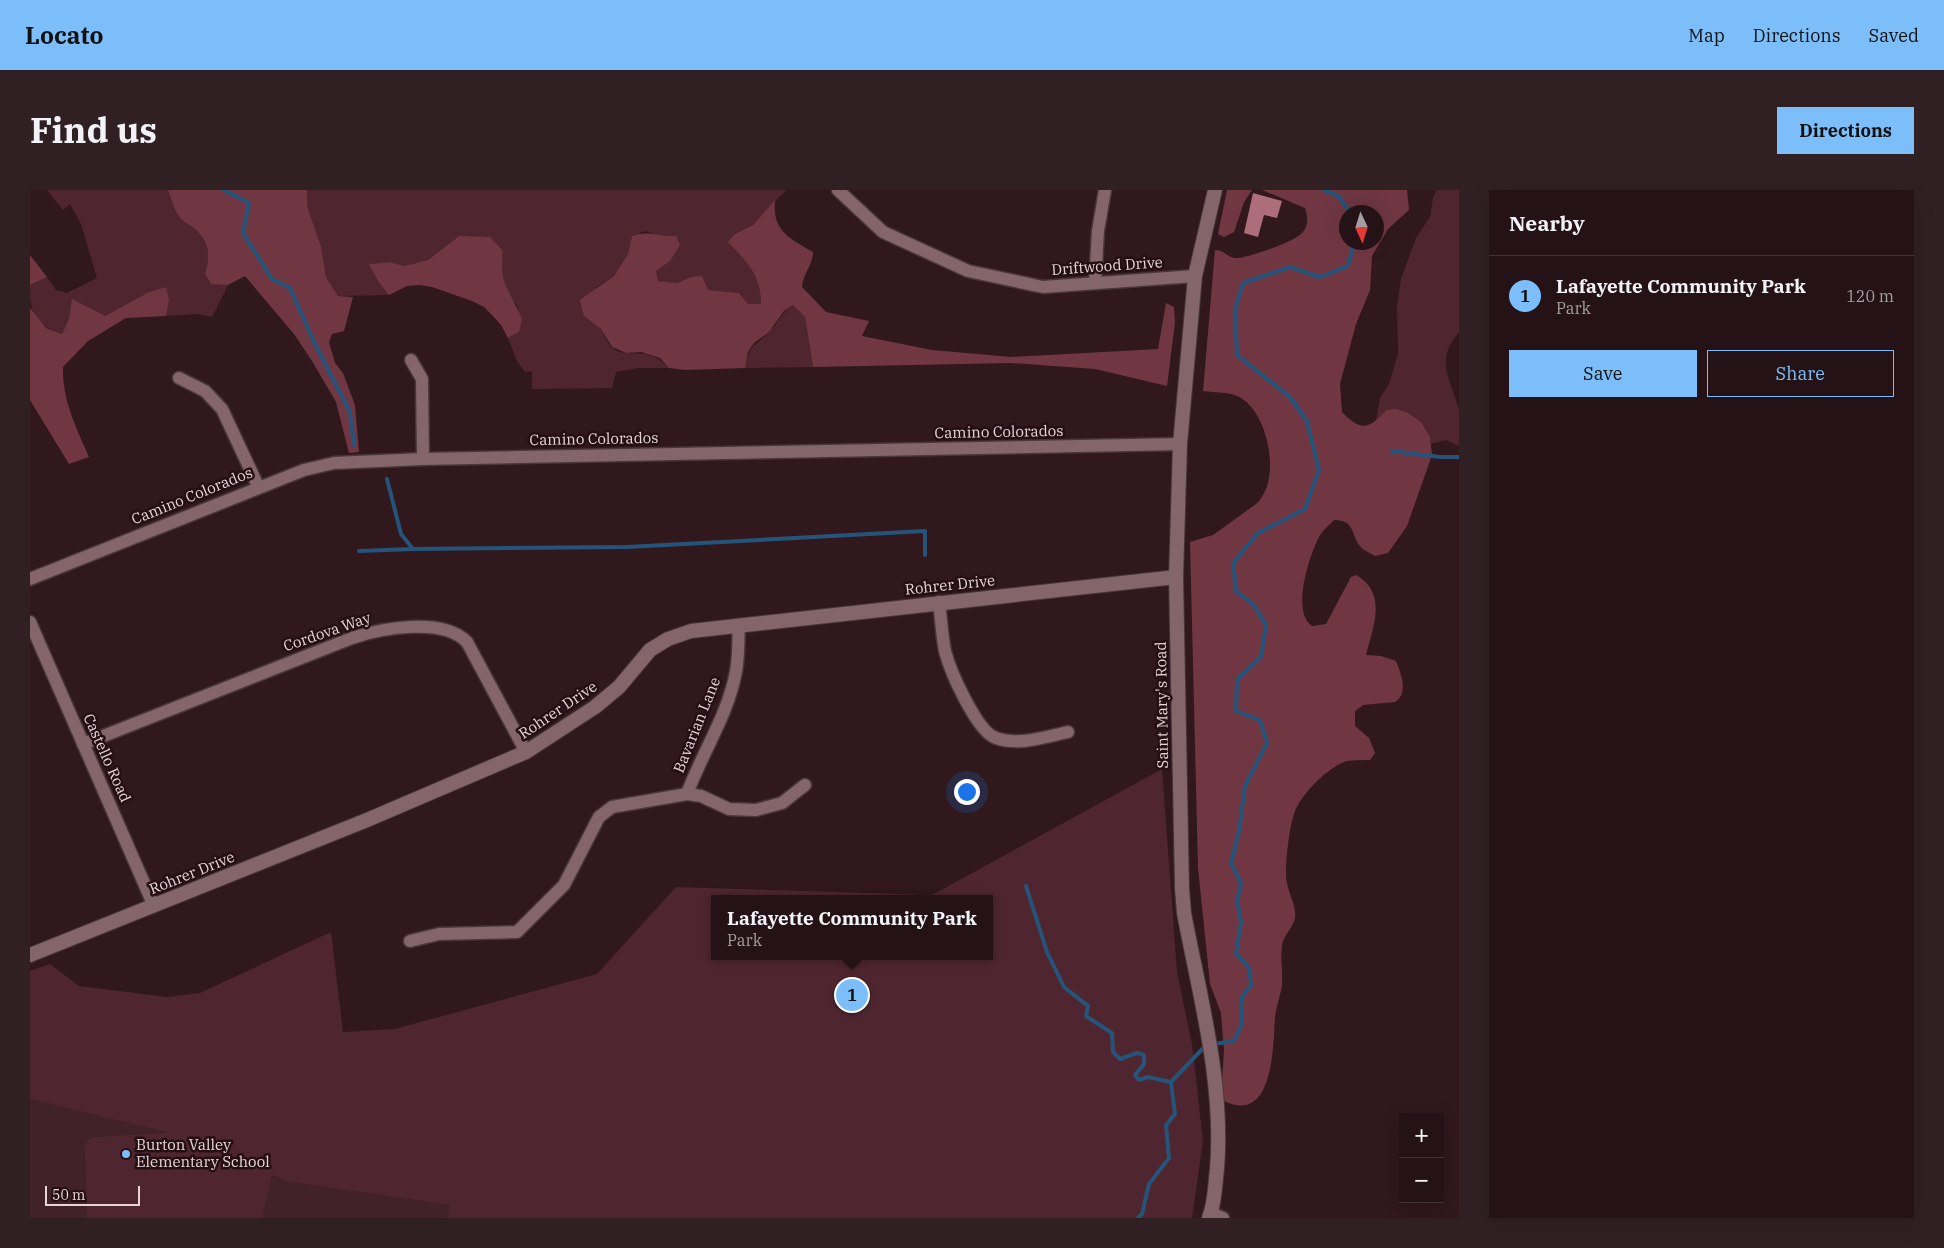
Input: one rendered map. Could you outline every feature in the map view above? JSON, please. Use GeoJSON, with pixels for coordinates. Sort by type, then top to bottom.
{"type":"FeatureCollection","features":[{"type":"Feature","properties":{"kind":"street","name":"Driftwood Drive"},"geometry":{"type":"LineString","coordinates":[[838,190],[883,232],[968,271],[1043,287],[1195,276]]}},
{"type":"Feature","properties":{"kind":"street"},"geometry":{"type":"LineString","coordinates":[[1095,283],[1098,231],[1105,190]]}},
{"type":"Feature","properties":{"kind":"street","name":"Saint Mary's Road"},"geometry":{"type":"LineString","coordinates":[[1214,1216],[1218,1119],[1214,1071],[1184,913],[1182,888],[1176,577],[1180,444],[1195,276],[1215,190]]}},
{"type":"Feature","properties":{"kind":"street"},"geometry":{"type":"LineString","coordinates":[[411,360],[422,379],[423,459]]}},
{"type":"Feature","properties":{"kind":"street"},"geometry":{"type":"LineString","coordinates":[[179,378],[205,391],[222,409],[258,486]]}},
{"type":"Feature","properties":{"kind":"street","name":"Camino Colorados"},"geometry":{"type":"LineString","coordinates":[[30,579],[258,486],[304,470],[334,463],[423,459],[1180,444]]}},
{"type":"Feature","properties":{"kind":"street","name":"Rohrer Drive"},"geometry":{"type":"LineString","coordinates":[[30,955],[368,820],[526,752],[595,707],[618,687],[650,650],[668,639],[692,631],[739,624],[1176,577]]}},
{"type":"Feature","properties":{"kind":"street"},"geometry":{"type":"LineString","coordinates":[[940,602],[945,651],[952,671],[982,728],[995,738],[1015,741],[1068,732]]}},
{"type":"Feature","properties":{"kind":"street","name":"Castello Road"},"geometry":{"type":"LineString","coordinates":[[30,622],[154,906]]}},
{"type":"Feature","properties":{"kind":"street","name":"Bavarian Lane"},"geometry":{"type":"LineString","coordinates":[[410,941],[439,934],[518,932],[564,884],[599,817],[612,807],[687,794],[698,763],[726,704],[736,672],[739,624]]}},
{"type":"Feature","properties":{"kind":"street","name":"Cordova Way"},"geometry":{"type":"LineString","coordinates":[[83,744],[368,632],[411,627],[452,631],[467,642],[526,752]]}},
{"type":"Feature","properties":{"kind":"street"},"geometry":{"type":"LineString","coordinates":[[687,794],[701,796],[729,810],[756,810],[782,803],[805,785]]}},
{"type":"Feature","properties":{"kind":"shaded area"},"geometry":{"type":"Polygon","coordinates":[[[47,190],[168,190],[179,216],[197,231],[207,246],[208,262],[205,274],[210,283],[228,285],[212,317],[198,314],[166,316],[169,300],[147,293],[105,316],[69,319],[62,334],[45,326],[33,310],[30,285],[47,277],[56,290],[67,293],[97,278],[81,224],[70,204],[63,210],[47,190]]]}},
{"type":"Feature","properties":{"kind":"shaded area"},"geometry":{"type":"Polygon","coordinates":[[[168,190],[307,190],[307,206],[321,246],[326,277],[338,296],[353,297],[344,331],[332,334],[329,342],[335,363],[343,373],[355,405],[359,452],[349,453],[336,402],[312,361],[294,334],[245,276],[228,285],[211,284],[205,274],[208,262],[207,246],[197,231],[179,216],[168,190]]]}},
{"type":"Feature","properties":{"kind":"shaded area"},"geometry":{"type":"Polygon","coordinates":[[[307,190],[786,190],[753,225],[735,234],[761,289],[762,304],[748,304],[739,293],[707,290],[691,277],[677,283],[657,281],[656,271],[670,261],[660,236],[645,231],[632,236],[628,254],[614,276],[597,287],[584,316],[602,331],[612,348],[619,352],[653,356],[661,360],[669,368],[638,368],[616,372],[612,388],[532,389],[532,371],[525,372],[517,361],[508,338],[519,332],[518,307],[505,288],[500,270],[503,251],[459,236],[428,260],[404,266],[390,262],[370,264],[378,281],[389,295],[338,296],[326,277],[321,246],[307,206],[307,190]]]}},
{"type":"Feature","properties":{"kind":"shaded area"},"geometry":{"type":"Polygon","coordinates":[[[1227,190],[1252,190],[1244,202],[1234,232],[1224,237],[1218,234],[1227,190]]]}},
{"type":"Feature","properties":{"kind":"shaded area"},"geometry":{"type":"Polygon","coordinates":[[[1262,190],[1407,190],[1409,210],[1388,229],[1384,236],[1384,205],[1339,205],[1339,250],[1376,250],[1372,256],[1370,290],[1356,324],[1340,384],[1342,412],[1354,423],[1364,426],[1380,417],[1386,410],[1396,409],[1408,413],[1421,422],[1430,437],[1432,455],[1407,526],[1388,553],[1375,556],[1366,551],[1358,542],[1349,525],[1334,520],[1319,537],[1307,570],[1302,597],[1303,609],[1306,619],[1312,626],[1326,624],[1351,577],[1356,575],[1366,582],[1372,591],[1376,611],[1366,655],[1381,656],[1396,661],[1402,677],[1403,689],[1402,694],[1395,702],[1363,705],[1355,711],[1355,726],[1369,738],[1375,753],[1370,760],[1347,761],[1332,769],[1308,791],[1294,814],[1288,844],[1286,880],[1295,918],[1282,945],[1282,984],[1276,1013],[1271,1063],[1268,1079],[1262,1093],[1253,1102],[1240,1105],[1224,1101],[1221,1094],[1224,1051],[1221,1013],[1210,984],[1198,868],[1190,542],[1213,535],[1256,504],[1264,494],[1269,480],[1269,449],[1259,418],[1251,406],[1232,394],[1203,391],[1215,250],[1236,258],[1270,249],[1290,241],[1302,233],[1307,224],[1305,208],[1262,190]]]}},
{"type":"Feature","properties":{"kind":"shaded area"},"geometry":{"type":"Polygon","coordinates":[[[1437,190],[1459,190],[1459,332],[1451,342],[1446,362],[1449,380],[1459,410],[1459,446],[1446,440],[1431,444],[1429,437],[1420,424],[1401,412],[1386,410],[1376,422],[1380,398],[1389,384],[1398,354],[1397,306],[1401,279],[1416,238],[1430,217],[1433,198],[1437,190]]]}},
{"type":"Feature","properties":{"kind":"shaded area"},"geometry":{"type":"Polygon","coordinates":[[[775,200],[776,219],[779,226],[790,238],[813,252],[802,287],[826,312],[869,321],[862,336],[932,350],[1011,357],[1158,349],[1166,303],[1174,307],[1175,322],[1167,386],[1095,369],[1011,363],[813,367],[805,317],[793,305],[784,311],[769,332],[754,343],[748,352],[745,368],[685,370],[669,368],[660,358],[641,352],[626,353],[612,347],[601,329],[584,316],[580,300],[614,276],[628,254],[632,236],[638,234],[676,236],[680,245],[670,261],[656,271],[658,281],[677,283],[691,277],[702,276],[708,290],[739,293],[748,304],[761,304],[761,294],[756,277],[747,262],[728,242],[735,234],[753,225],[775,200]]]}},
{"type":"Feature","properties":{"kind":"shaded area"},"geometry":{"type":"Polygon","coordinates":[[[459,236],[490,237],[503,251],[502,272],[504,280],[522,320],[519,332],[508,338],[501,325],[484,307],[432,287],[420,285],[407,286],[389,295],[378,281],[369,264],[390,262],[404,266],[428,260],[459,236]]]}},
{"type":"Feature","properties":{"kind":"shaded area"},"geometry":{"type":"Polygon","coordinates":[[[30,255],[47,277],[30,285],[30,255]]]}},
{"type":"Feature","properties":{"kind":"shaded area"},"geometry":{"type":"Polygon","coordinates":[[[166,287],[169,300],[166,316],[126,318],[88,341],[63,367],[67,402],[89,457],[69,464],[30,400],[30,308],[46,328],[62,334],[69,319],[72,299],[105,316],[147,293],[166,287]]]}},
{"type":"Feature","properties":{"kind":"shaded area"},"geometry":{"type":"Polygon","coordinates":[[[793,305],[805,317],[813,367],[745,368],[753,346],[770,331],[793,305]]]}},
{"type":"Feature","properties":{"kind":"shaded area"},"geometry":{"type":"Polygon","coordinates":[[[1162,769],[1177,972],[1192,1044],[1203,1141],[1192,1218],[447,1218],[450,1205],[290,1182],[272,1175],[262,1218],[87,1218],[85,1143],[93,1137],[171,1133],[30,1099],[30,971],[50,964],[79,986],[167,997],[200,993],[331,932],[343,1032],[395,1029],[597,974],[676,887],[932,895],[1162,769]]]}},
{"type":"Feature","properties":{"kind":"shaded area","name":"Burton Valley Elementary School"},"geometry":{"type":"Polygon","coordinates":[[[30,1099],[173,1133],[290,1182],[451,1205],[447,1218],[30,1218],[30,1099]]]}},
{"type":"Feature","properties":{"kind":"building"},"geometry":{"type":"Polygon","coordinates":[[[1253,193],[1282,201],[1277,218],[1264,215],[1258,237],[1244,233],[1253,193]]]}},
{"type":"Feature","properties":{"kind":"waterway"},"geometry":{"type":"LineString","coordinates":[[224,190],[249,203],[243,233],[272,279],[290,288],[314,342],[350,412],[354,445]]}},
{"type":"Feature","properties":{"kind":"waterway"},"geometry":{"type":"LineString","coordinates":[[1324,190],[1338,196],[1345,205]]}},
{"type":"Feature","properties":{"kind":"waterway"},"geometry":{"type":"LineString","coordinates":[[1214,1044],[1234,1041],[1242,1024],[1241,998],[1251,985],[1249,968],[1236,953],[1241,922],[1237,901],[1241,883],[1231,863],[1239,831],[1245,786],[1267,743],[1260,720],[1236,711],[1237,680],[1261,657],[1266,625],[1254,605],[1236,591],[1233,563],[1258,533],[1305,509],[1319,470],[1307,421],[1290,397],[1237,355],[1235,310],[1243,283],[1290,267],[1320,277],[1348,266],[1352,250]]}},
{"type":"Feature","properties":{"kind":"waterway"},"geometry":{"type":"LineString","coordinates":[[1392,451],[1440,457],[1459,457]]}},
{"type":"Feature","properties":{"kind":"waterway"},"geometry":{"type":"LineString","coordinates":[[387,479],[401,534],[413,549],[627,547],[925,531],[925,555]]}},
{"type":"Feature","properties":{"kind":"waterway"},"geometry":{"type":"LineString","coordinates":[[359,551],[413,549]]}},
{"type":"Feature","properties":{"kind":"waterway"},"geometry":{"type":"LineString","coordinates":[[1026,886],[1047,952],[1064,987],[1088,1006],[1086,1016],[1112,1033],[1113,1052],[1120,1059],[1137,1053],[1144,1055],[1144,1064],[1135,1075],[1139,1080],[1148,1077],[1171,1082]]}},
{"type":"Feature","properties":{"kind":"waterway"},"geometry":{"type":"LineString","coordinates":[[1138,1218],[1142,1214],[1149,1184],[1169,1158],[1166,1125],[1175,1114],[1171,1082],[1207,1044]]}},
{"type":"Feature","properties":{"kind":"place","name":"Lafayette Community Park"},"geometry":{"type":"Point","coordinates":[852,995]}},
{"type":"Feature","properties":{"kind":"place","name":"Burton Valley Elementary School"},"geometry":{"type":"Point","coordinates":[126,1154]}}]}
